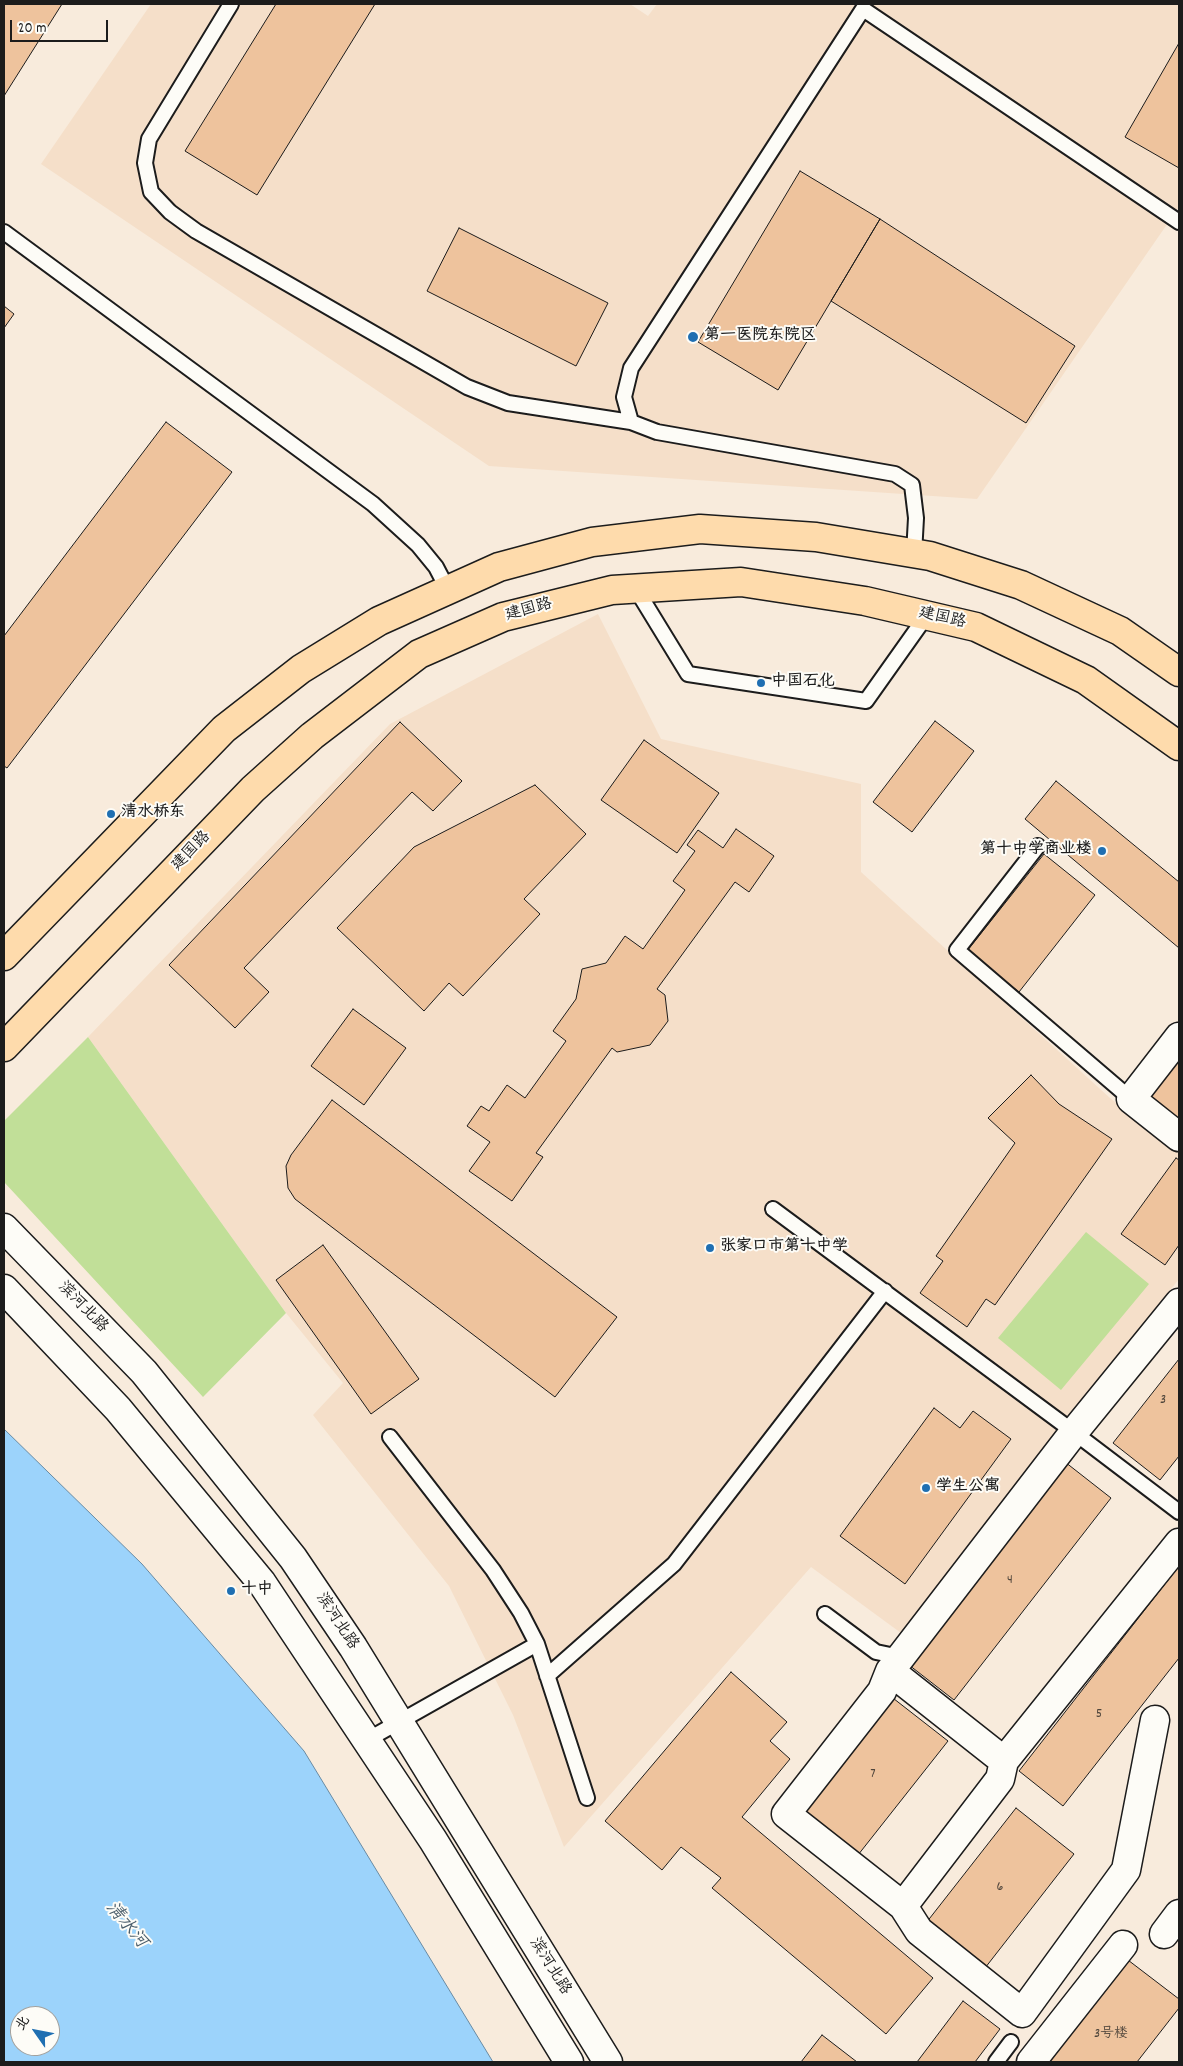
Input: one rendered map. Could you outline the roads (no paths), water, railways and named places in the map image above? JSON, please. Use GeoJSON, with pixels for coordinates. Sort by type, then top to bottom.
{"type":"FeatureCollection","features":[{"type":"Feature","properties":{"kind":"main road"},"geometry":{"type":"LineString","coordinates":[[4,956],[224,729],[301,669],[379,621],[499,567],[592,542],[700,529],[816,537],[930,556],[1021,585],[1120,631],[1179,672]]}},
{"type":"Feature","properties":{"kind":"main road","name":"建国路"},"geometry":{"type":"LineString","coordinates":[[4,1047],[253,789],[312,736],[419,654],[503,617],[612,590],[741,582],[865,601],[976,627],[1086,680],[1179,746]]}},
{"type":"Feature","properties":{"kind":"street"},"geometry":{"type":"LineString","coordinates":[[1179,1037],[1131,1099],[1179,1136]]}},
{"type":"Feature","properties":{"kind":"street","name":"滨河北路"},"geometry":{"type":"LineString","coordinates":[[4,1228],[144,1372],[287,1550],[353,1647],[608,2062]]}},
{"type":"Feature","properties":{"kind":"street","name":"滨河北路"},"geometry":{"type":"LineString","coordinates":[[4,1290],[118,1409],[262,1583],[433,1840],[569,2062]]}},
{"type":"Feature","properties":{"kind":"street"},"geometry":{"type":"LineString","coordinates":[[1156,1720],[1126,1870],[1022,2013],[919,1931],[903,1906],[786,1814],[882,1691],[895,1664],[1069,1428],[1179,1303]]}},
{"type":"Feature","properties":{"kind":"street"},"geometry":{"type":"LineString","coordinates":[[903,1906],[1000,1779],[1004,1761],[1179,1543]]}},
{"type":"Feature","properties":{"kind":"street"},"geometry":{"type":"LineString","coordinates":[[895,1664],[1004,1761]]}},
{"type":"Feature","properties":{"kind":"street"},"geometry":{"type":"LineString","coordinates":[[1031,2062],[1123,1945]]}},
{"type":"Feature","properties":{"kind":"lane"},"geometry":{"type":"LineString","coordinates":[[231,4],[149,139],[145,163],[152,192],[170,212],[196,231],[467,387],[508,403],[631,422],[657,432],[895,474],[912,485],[916,518],[914,554]]}},
{"type":"Feature","properties":{"kind":"lane"},"geometry":{"type":"LineString","coordinates":[[631,422],[624,397],[631,368],[864,6],[1179,222]]}},
{"type":"Feature","properties":{"kind":"lane"},"geometry":{"type":"LineString","coordinates":[[4,232],[372,504],[418,545],[436,567],[448,590]]}},
{"type":"Feature","properties":{"kind":"lane"},"geometry":{"type":"LineString","coordinates":[[636,589],[688,674],[866,701],[927,615]]}},
{"type":"Feature","properties":{"kind":"lane"},"geometry":{"type":"LineString","coordinates":[[1038,846],[957,950],[1131,1099]]}},
{"type":"Feature","properties":{"kind":"lane"},"geometry":{"type":"LineString","coordinates":[[773,1209],[1069,1428],[1179,1512]]}},
{"type":"Feature","properties":{"kind":"lane"},"geometry":{"type":"LineString","coordinates":[[547,1676],[674,1564],[885,1292]]}},
{"type":"Feature","properties":{"kind":"lane"},"geometry":{"type":"LineString","coordinates":[[390,1437],[492,1570],[521,1613],[537,1644],[586,1798]]}},
{"type":"Feature","properties":{"kind":"lane"},"geometry":{"type":"LineString","coordinates":[[825,1614],[895,1664]]}},
{"type":"Feature","properties":{"kind":"lane"},"geometry":{"type":"LineString","coordinates":[[367,1740],[537,1644]]}},
{"type":"Feature","properties":{"kind":"lane"},"geometry":{"type":"LineString","coordinates":[[996,2062],[1011,2042]]}},
{"type":"Feature","properties":{"kind":"water","name":"清水河"},"geometry":{"type":"Polygon","coordinates":[[[4,1429],[142,1564],[304,1751],[493,2062],[4,2062],[4,1429]]]}},
{"type":"Feature","properties":{"kind":"place","name":"第一医院东院区"},"geometry":{"type":"Point","coordinates":[693,337]}},
{"type":"Feature","properties":{"kind":"place","name":"中国石化"},"geometry":{"type":"Point","coordinates":[761,683]}},
{"type":"Feature","properties":{"kind":"place","name":"清水桥东"},"geometry":{"type":"Point","coordinates":[111,814]}},
{"type":"Feature","properties":{"kind":"place","name":"第十中学商业楼"},"geometry":{"type":"Point","coordinates":[1102,851]}},
{"type":"Feature","properties":{"kind":"place","name":"张家口市第十中学"},"geometry":{"type":"Point","coordinates":[710,1248]}},
{"type":"Feature","properties":{"kind":"place","name":"学生公寓"},"geometry":{"type":"Point","coordinates":[926,1488]}},
{"type":"Feature","properties":{"kind":"place","name":"十中"},"geometry":{"type":"Point","coordinates":[231,1591]}}]}
